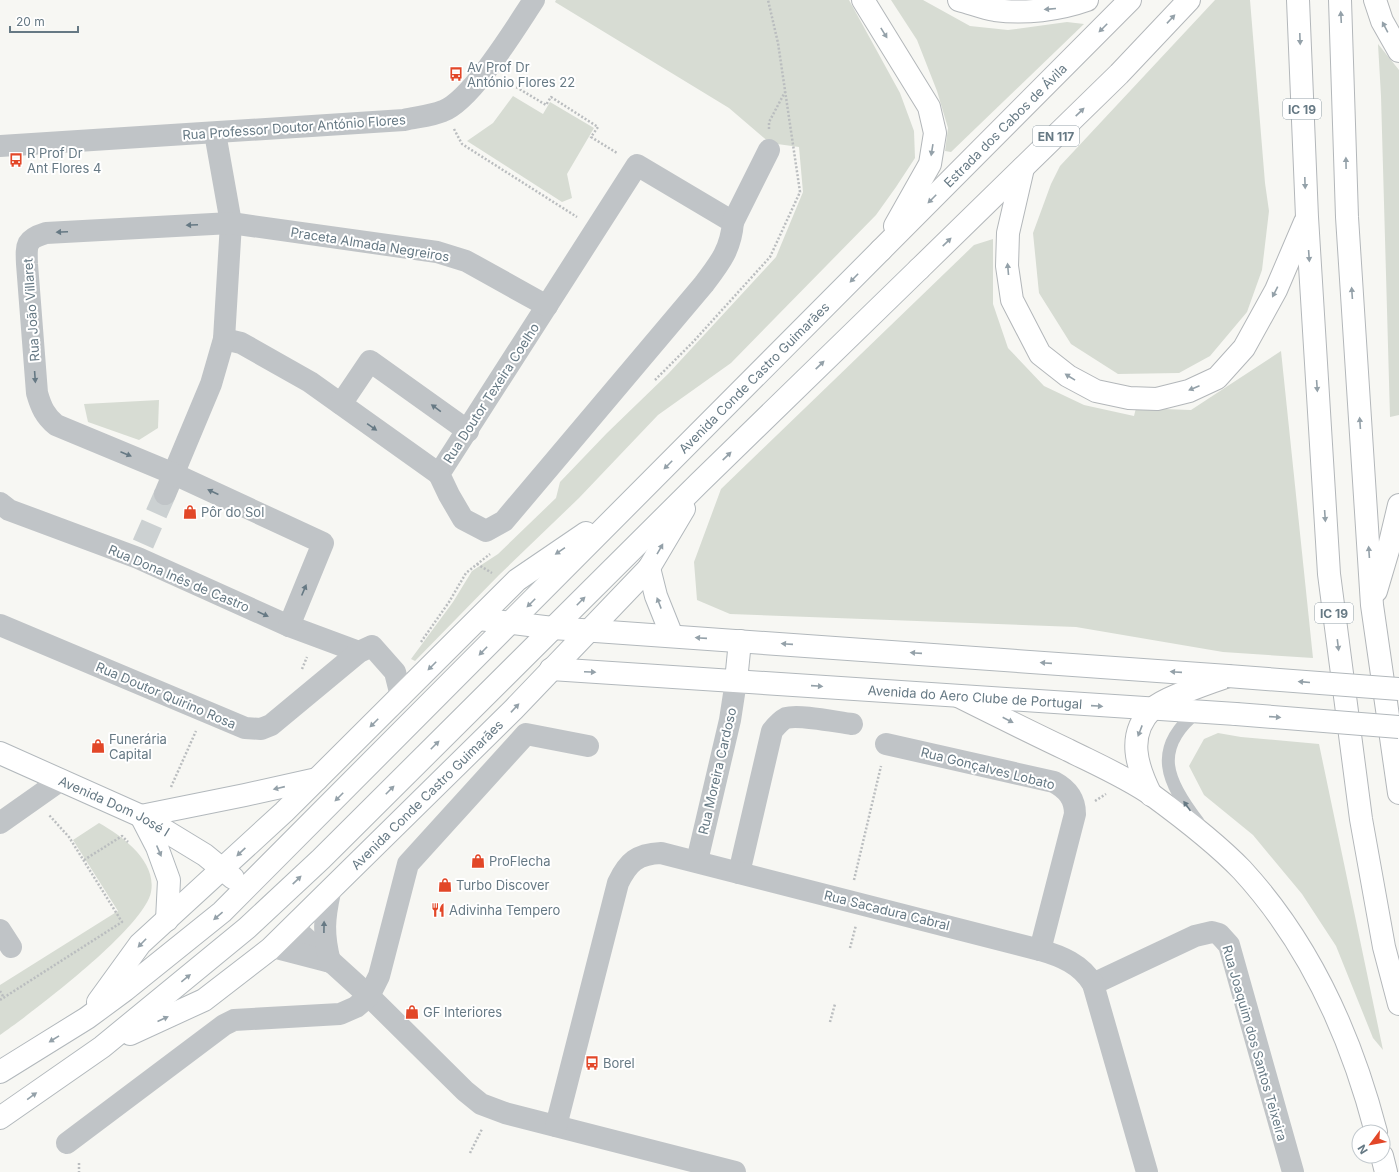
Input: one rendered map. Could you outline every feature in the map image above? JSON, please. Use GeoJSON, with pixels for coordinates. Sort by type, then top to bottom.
{"type":"FeatureCollection","features":[{"type":"Feature","properties":{"kind":"main road"},"geometry":{"type":"LineString","coordinates":[[863,0],[929,108],[935,133],[930,164],[881,250]]}},
{"type":"Feature","properties":{"kind":"main road"},"geometry":{"type":"LineString","coordinates":[[959,0],[995,10],[1024,11],[1066,8],[1087,0]]}},
{"type":"Feature","properties":{"kind":"main road","name":"Estrada dos Cabos de Ávila"},"geometry":{"type":"LineString","coordinates":[[881,250],[1130,0]]}},
{"type":"Feature","properties":{"kind":"main road","name":"EN 117"},"geometry":{"type":"LineString","coordinates":[[1023,168],[1119,74],[1189,0]]}},
{"type":"Feature","properties":{"kind":"main road","name":"IC 19"},"geometry":{"type":"LineString","coordinates":[[1298,0],[1307,217],[1329,574],[1361,819],[1384,947],[1399,1004]]}},
{"type":"Feature","properties":{"kind":"main road","name":"IC 19"},"geometry":{"type":"LineString","coordinates":[[1340,0],[1347,218],[1372,605],[1399,793]]}},
{"type":"Feature","properties":{"kind":"main road"},"geometry":{"type":"LineString","coordinates":[[1375,0],[1382,21],[1399,51]]}},
{"type":"Feature","properties":{"kind":"main road"},"geometry":{"type":"LineString","coordinates":[[1023,168],[1008,233],[1007,266],[1012,300],[1040,354],[1068,376],[1096,392],[1129,398],[1157,399],[1189,391],[1217,378],[1244,348],[1276,290],[1307,217]]}},
{"type":"Feature","properties":{"kind":"main road","name":"Avenida Conde Castro Guimarães"},"geometry":{"type":"LineString","coordinates":[[0,1118],[102,1047],[247,928],[320,859],[699,483],[1023,168]]}},
{"type":"Feature","properties":{"kind":"main road","name":"Avenida Conde Castro Guimarães"},"geometry":{"type":"LineString","coordinates":[[0,1072],[87,1018],[125,990],[216,917],[511,623],[881,250]]}},
{"type":"Feature","properties":{"kind":"main road","name":"Avenida Conde Castro Guimarães"},"geometry":{"type":"LineString","coordinates":[[102,1047],[204,1000],[273,947],[514,709],[649,568],[699,483]]}},
{"type":"Feature","properties":{"kind":"main road","name":"Avenida Conde Castro Guimarães"},"geometry":{"type":"LineString","coordinates":[[87,1018],[140,944],[222,870],[317,779],[517,580],[627,505]]}},
{"type":"Feature","properties":{"kind":"main road"},"geometry":{"type":"LineString","coordinates":[[1372,605],[1389,547],[1399,505]]}},
{"type":"Feature","properties":{"kind":"main road"},"geometry":{"type":"LineString","coordinates":[[649,568],[651,581],[672,636]]}},
{"type":"Feature","properties":{"kind":"main road"},"geometry":{"type":"LineString","coordinates":[[479,619],[553,628],[1399,689]]}},
{"type":"Feature","properties":{"kind":"main road"},"geometry":{"type":"LineString","coordinates":[[511,623],[531,690]]}},
{"type":"Feature","properties":{"kind":"main road"},"geometry":{"type":"LineString","coordinates":[[736,681],[740,641]]}},
{"type":"Feature","properties":{"kind":"main road","name":"Avenida do Aero Clube de Portugal"},"geometry":{"type":"LineString","coordinates":[[551,669],[1236,714],[1399,727]]}},
{"type":"Feature","properties":{"kind":"main road"},"geometry":{"type":"LineString","coordinates":[[1151,794],[1140,774],[1136,760],[1136,749],[1139,732],[1152,709],[1167,700],[1228,676]]}},
{"type":"Feature","properties":{"kind":"main road"},"geometry":{"type":"LineString","coordinates":[[960,697],[1108,770],[1151,794],[1219,848],[1241,870],[1270,904],[1316,974],[1352,1056],[1365,1092],[1374,1124]]}},
{"type":"Feature","properties":{"kind":"main road","name":"Avenida Dom José I"},"geometry":{"type":"LineString","coordinates":[[0,753],[141,816],[205,855],[293,927]]}},
{"type":"Feature","properties":{"kind":"main road"},"geometry":{"type":"LineString","coordinates":[[168,920],[169,880],[157,847],[141,816],[317,779]]}},
{"type":"Feature","properties":{"kind":"street","name":"Rua Professor Doutor António Flores"},"geometry":{"type":"LineString","coordinates":[[0,146],[404,120],[444,111],[461,99],[487,69],[534,0]]}},
{"type":"Feature","properties":{"kind":"street"},"geometry":{"type":"LineString","coordinates":[[165,494],[211,384],[224,339],[231,222],[215,133]]}},
{"type":"Feature","properties":{"kind":"street","name":"Rua Doutor Texeira Coelho"},"geometry":{"type":"LineString","coordinates":[[637,165],[468,431],[439,474],[463,519],[486,531],[504,521],[722,261],[732,239],[733,222],[769,150]]}},
{"type":"Feature","properties":{"kind":"street"},"geometry":{"type":"LineString","coordinates":[[637,165],[733,222]]}},
{"type":"Feature","properties":{"kind":"street","name":"Praceta Almada Negreiros"},"geometry":{"type":"LineString","coordinates":[[231,222],[438,252],[466,261],[547,306]]}},
{"type":"Feature","properties":{"kind":"street","name":"Rua João Villaret"},"geometry":{"type":"LineString","coordinates":[[231,222],[46,233],[35,236],[28,241],[26,249],[37,393],[40,406],[47,418],[56,425],[174,474],[323,542],[288,626]]}},
{"type":"Feature","properties":{"kind":"street"},"geometry":{"type":"LineString","coordinates":[[224,339],[241,343],[310,382],[439,474]]}},
{"type":"Feature","properties":{"kind":"street"},"geometry":{"type":"LineString","coordinates":[[340,404],[370,361],[468,431]]}},
{"type":"Feature","properties":{"kind":"street","name":"Rua Dona Inês de Castro"},"geometry":{"type":"LineString","coordinates":[[0,503],[9,510],[140,551],[288,626],[359,652]]}},
{"type":"Feature","properties":{"kind":"street","name":"Rua Doutor Quirino Rosa"},"geometry":{"type":"LineString","coordinates":[[0,625],[245,728],[261,729],[280,718],[359,652]]}},
{"type":"Feature","properties":{"kind":"street"},"geometry":{"type":"LineString","coordinates":[[359,652],[372,646],[395,672],[401,696]]}},
{"type":"Feature","properties":{"kind":"street","name":"Rua Moreira Cardoso"},"geometry":{"type":"LineString","coordinates":[[697,861],[730,720],[736,681]]}},
{"type":"Feature","properties":{"kind":"street"},"geometry":{"type":"LineString","coordinates":[[739,873],[772,731],[778,723],[786,718],[797,717],[852,724]]}},
{"type":"Feature","properties":{"kind":"street"},"geometry":{"type":"LineString","coordinates":[[67,1143],[224,1025],[234,1020],[340,1014],[356,1007],[368,996],[379,976],[408,864],[526,734],[588,746]]}},
{"type":"Feature","properties":{"kind":"street","name":"Rua Gonçalves Lobato"},"geometry":{"type":"LineString","coordinates":[[886,744],[1054,782],[1068,792],[1075,804],[1075,814],[1040,950]]}},
{"type":"Feature","properties":{"kind":"street"},"geometry":{"type":"LineString","coordinates":[[0,823],[61,780]]}},
{"type":"Feature","properties":{"kind":"street","name":"Rua Sacadura Cabral"},"geometry":{"type":"LineString","coordinates":[[556,1126],[618,883],[624,871],[630,864],[643,855],[661,853],[697,861],[1059,955],[1082,970],[1092,984]]}},
{"type":"Feature","properties":{"kind":"street"},"geometry":{"type":"LineString","coordinates":[[330,892],[324,925],[325,941],[330,962]]}},
{"type":"Feature","properties":{"kind":"street"},"geometry":{"type":"LineString","coordinates":[[293,927],[368,996],[473,1098],[492,1109],[735,1172]]}},
{"type":"Feature","properties":{"kind":"street","name":"Rua Joaquim dos Santos Teixeira"},"geometry":{"type":"LineString","coordinates":[[1092,984],[1195,936],[1212,932],[1224,939],[1228,945],[1293,1172]]}},
{"type":"Feature","properties":{"kind":"street"},"geometry":{"type":"LineString","coordinates":[[273,947],[330,962]]}},
{"type":"Feature","properties":{"kind":"street"},"geometry":{"type":"LineString","coordinates":[[1092,984],[1147,1172]]}},
{"type":"Feature","properties":{"kind":"lane"},"geometry":{"type":"LineString","coordinates":[[1197,712],[1183,723],[1176,734],[1171,746],[1168,764],[1177,792],[1219,848]]}},
{"type":"Feature","properties":{"kind":"path"},"geometry":{"type":"LineString","coordinates":[[487,69],[546,105],[551,97],[598,127],[591,137],[637,165]]}},
{"type":"Feature","properties":{"kind":"path"},"geometry":{"type":"LineString","coordinates":[[769,150],[769,122],[786,92]]}},
{"type":"Feature","properties":{"kind":"path"},"geometry":{"type":"LineString","coordinates":[[444,111],[462,144],[596,229]]}},
{"type":"Feature","properties":{"kind":"path"},"geometry":{"type":"LineString","coordinates":[[862,904],[865,892],[852,889],[886,744]]}},
{"type":"Feature","properties":{"kind":"path"},"geometry":{"type":"LineString","coordinates":[[171,786],[188,749]]}},
{"type":"Feature","properties":{"kind":"path"},"geometry":{"type":"LineString","coordinates":[[0,1000],[122,922],[69,837],[33,799]]}},
{"type":"Feature","properties":{"kind":"path"},"geometry":{"type":"LineString","coordinates":[[84,860],[122,836],[133,846]]}},
{"type":"Feature","properties":{"kind":"path"},"geometry":{"type":"LineString","coordinates":[[0,991],[4,998]]}},
{"type":"Feature","properties":{"kind":"path"},"geometry":{"type":"LineString","coordinates":[[830,1022],[835,1004]]}},
{"type":"Feature","properties":{"kind":"path"},"geometry":{"type":"LineString","coordinates":[[470,1153],[492,1109]]}},
{"type":"Feature","properties":{"kind":"shaded area"},"geometry":{"type":"Polygon","coordinates":[[[556,0],[849,0],[900,93],[914,131],[915,158],[876,215],[731,363],[658,415],[579,498],[499,575],[415,661],[411,659],[453,602],[472,571],[498,554],[556,498],[560,482],[607,433],[668,374],[776,257],[803,192],[799,147],[770,143],[729,108],[555,2],[556,0]]]}},
{"type":"Feature","properties":{"kind":"shaded area"},"geometry":{"type":"Polygon","coordinates":[[[891,0],[923,0],[970,26],[1008,30],[1067,22],[1084,24],[951,152],[945,151],[948,128],[937,91],[917,40],[891,0]]]}},
{"type":"Feature","properties":{"kind":"shaded area"},"geometry":{"type":"Polygon","coordinates":[[[1215,0],[1250,0],[1265,183],[1269,211],[1262,270],[1247,312],[1210,356],[1179,373],[1118,374],[1071,344],[1039,293],[1033,233],[1051,184],[1060,166],[1215,0]]]}},
{"type":"Feature","properties":{"kind":"shaded area"},"geometry":{"type":"Polygon","coordinates":[[[1378,44],[1399,70],[1399,415],[1390,417],[1381,96],[1378,44]]]}},
{"type":"Feature","properties":{"kind":"shaded area"},"geometry":{"type":"Polygon","coordinates":[[[513,96],[543,114],[550,102],[594,128],[567,174],[572,198],[562,202],[467,141],[493,123],[513,96]]]}},
{"type":"Feature","properties":{"kind":"shaded area"},"geometry":{"type":"Polygon","coordinates":[[[993,239],[993,304],[1008,348],[1044,386],[1084,405],[1134,416],[1136,408],[1191,410],[1281,351],[1313,658],[1223,652],[1076,627],[730,614],[697,600],[694,562],[721,489],[974,245],[993,239]]]}},
{"type":"Feature","properties":{"kind":"shaded area"},"geometry":{"type":"Polygon","coordinates":[[[159,400],[158,428],[139,440],[88,422],[84,404],[159,400]]]}},
{"type":"Feature","properties":{"kind":"shaded area"},"geometry":{"type":"Polygon","coordinates":[[[1218,733],[1241,737],[1319,744],[1383,1050],[1373,1038],[1336,946],[1302,894],[1253,835],[1204,795],[1189,766],[1204,739],[1218,733]]]}},
{"type":"Feature","properties":{"kind":"shaded area"},"geometry":{"type":"Polygon","coordinates":[[[99,823],[127,842],[136,851],[149,870],[151,892],[144,908],[109,947],[37,1008],[0,1035],[0,985],[118,911],[73,840],[99,823]]]}},
{"type":"Feature","properties":{"kind":"tunnel"},"geometry":{"type":"LineString","coordinates":[[143,544],[165,494]]}},
{"type":"Feature","properties":{"kind":"place","name":"Av Prof Dr António Flores 22"},"geometry":{"type":"Point","coordinates":[456,74]}},
{"type":"Feature","properties":{"kind":"place","name":"R Prof Dr Ant Flores 4"},"geometry":{"type":"Point","coordinates":[16,160]}},
{"type":"Feature","properties":{"kind":"place","name":"Pôr do Sol"},"geometry":{"type":"Point","coordinates":[190,512]}},
{"type":"Feature","properties":{"kind":"place","name":"Funerária Capital"},"geometry":{"type":"Point","coordinates":[98,746]}},
{"type":"Feature","properties":{"kind":"place","name":"ProFlecha"},"geometry":{"type":"Point","coordinates":[478,861]}},
{"type":"Feature","properties":{"kind":"place","name":"Turbo Discover"},"geometry":{"type":"Point","coordinates":[445,885]}},
{"type":"Feature","properties":{"kind":"place","name":"Adivinha Tempero"},"geometry":{"type":"Point","coordinates":[438,910]}},
{"type":"Feature","properties":{"kind":"place","name":"GF Interiores"},"geometry":{"type":"Point","coordinates":[412,1012]}},
{"type":"Feature","properties":{"kind":"place","name":"Borel"},"geometry":{"type":"Point","coordinates":[592,1063]}}]}
